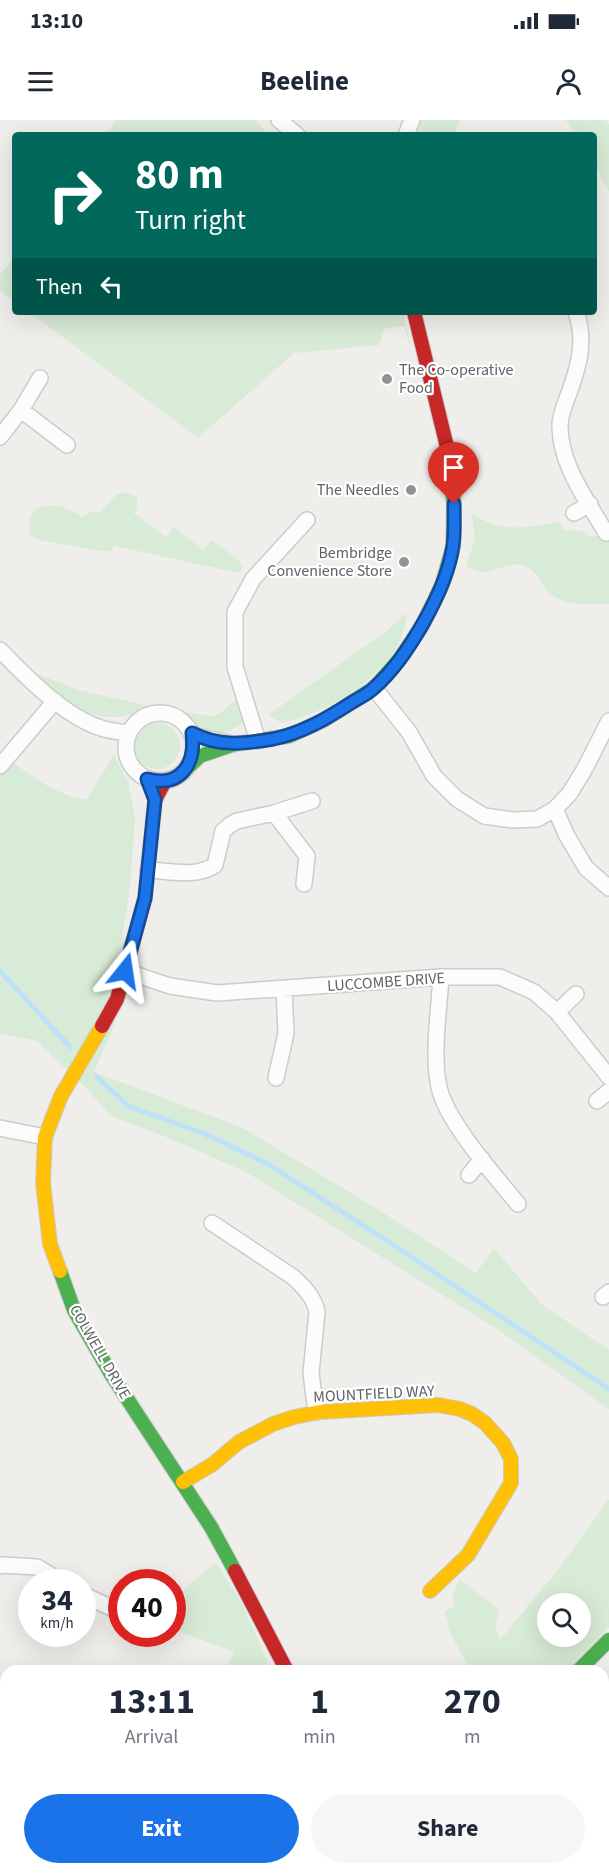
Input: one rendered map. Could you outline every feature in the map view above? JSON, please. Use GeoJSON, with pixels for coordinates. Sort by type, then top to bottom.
{"type":"FeatureCollection","features":[{"type":"Feature","properties":{"kind":"street"},"geometry":{"type":"LineString","coordinates":[[279,120],[293,132]]}},
{"type":"Feature","properties":{"kind":"street"},"geometry":{"type":"LineString","coordinates":[[235,744],[200,737],[192,733],[180,719],[162,713],[151,714],[140,719],[129,734],[126,747],[131,764],[137,772],[147,779],[165,781],[182,773],[200,756],[235,744],[289,736],[324,720],[374,688],[399,660],[422,626],[442,585],[453,546],[454,504],[448,451],[415,315]]}},
{"type":"Feature","properties":{"kind":"street"},"geometry":{"type":"LineString","coordinates":[[577,315],[581,353],[562,414],[561,430],[566,459],[606,533]]}},
{"type":"Feature","properties":{"kind":"street"},"geometry":{"type":"LineString","coordinates":[[0,437],[21,410],[40,378]]}},
{"type":"Feature","properties":{"kind":"street"},"geometry":{"type":"LineString","coordinates":[[21,410],[67,445]]}},
{"type":"Feature","properties":{"kind":"street"},"geometry":{"type":"LineString","coordinates":[[574,513],[590,504]]}},
{"type":"Feature","properties":{"kind":"street"},"geometry":{"type":"LineString","coordinates":[[258,741],[235,667],[235,612],[254,579],[307,520]]}},
{"type":"Feature","properties":{"kind":"street"},"geometry":{"type":"LineString","coordinates":[[0,650],[34,684],[75,715],[99,728],[129,734]]}},
{"type":"Feature","properties":{"kind":"street"},"geometry":{"type":"LineString","coordinates":[[374,688],[409,732],[434,776],[457,799],[484,816],[513,820],[537,819],[555,809],[570,793],[609,721]]}},
{"type":"Feature","properties":{"kind":"street"},"geometry":{"type":"LineString","coordinates":[[0,766],[56,701]]}},
{"type":"Feature","properties":{"kind":"street"},"geometry":{"type":"LineString","coordinates":[[182,773],[191,762],[194,747],[192,733]]}},
{"type":"Feature","properties":{"kind":"street","name":"COLWELL DRIVE"},"geometry":{"type":"LineString","coordinates":[[147,779],[155,800]]}},
{"type":"Feature","properties":{"kind":"street","name":"COLWELL DRIVE"},"geometry":{"type":"LineString","coordinates":[[165,781],[155,800],[145,898],[117,999],[61,1096],[45,1137],[43,1183],[50,1244],[74,1310],[229,1558],[284,1665]]}},
{"type":"Feature","properties":{"kind":"street"},"geometry":{"type":"LineString","coordinates":[[148,870],[198,873],[207,871],[215,865],[223,831],[230,825],[237,821],[274,813],[312,801]]}},
{"type":"Feature","properties":{"kind":"street"},"geometry":{"type":"LineString","coordinates":[[555,809],[567,836],[586,868],[609,888]]}},
{"type":"Feature","properties":{"kind":"street"},"geometry":{"type":"LineString","coordinates":[[274,813],[307,856],[304,884]]}},
{"type":"Feature","properties":{"kind":"street","name":"LUCCOMBE DRIVE"},"geometry":{"type":"LineString","coordinates":[[125,971],[170,986],[217,993],[441,977],[500,977],[534,992],[557,1012],[609,1077]]}},
{"type":"Feature","properties":{"kind":"street"},"geometry":{"type":"LineString","coordinates":[[441,977],[436,1069],[439,1088],[446,1107],[482,1159],[518,1204]]}},
{"type":"Feature","properties":{"kind":"street"},"geometry":{"type":"LineString","coordinates":[[276,1078],[286,1033],[284,989]]}},
{"type":"Feature","properties":{"kind":"street"},"geometry":{"type":"LineString","coordinates":[[557,1012],[576,994]]}},
{"type":"Feature","properties":{"kind":"street"},"geometry":{"type":"LineString","coordinates":[[597,1101],[609,1091]]}},
{"type":"Feature","properties":{"kind":"street"},"geometry":{"type":"LineString","coordinates":[[0,1128],[45,1137]]}},
{"type":"Feature","properties":{"kind":"street"},"geometry":{"type":"LineString","coordinates":[[469,1175],[482,1159]]}},
{"type":"Feature","properties":{"kind":"street"},"geometry":{"type":"LineString","coordinates":[[212,1223],[293,1277],[315,1303],[317,1312],[310,1373],[316,1412]]}},
{"type":"Feature","properties":{"kind":"street","name":"MOUNTFIELD WAY"},"geometry":{"type":"LineString","coordinates":[[183,1482],[213,1464],[239,1442],[273,1424],[316,1412],[438,1406],[460,1409],[472,1414],[485,1423],[503,1443],[511,1458],[511,1483],[468,1555],[430,1591]]}},
{"type":"Feature","properties":{"kind":"street"},"geometry":{"type":"LineString","coordinates":[[1,1563],[40,1569]]}},
{"type":"Feature","properties":{"kind":"street"},"geometry":{"type":"LineString","coordinates":[[584,1665],[609,1640]]}},
{"type":"Feature","properties":{"kind":"green space"},"geometry":{"type":"Polygon","coordinates":[[[116,120],[256,120],[266,132],[107,132],[116,120]]]}},
{"type":"Feature","properties":{"kind":"green space"},"geometry":{"type":"Polygon","coordinates":[[[422,120],[460,120],[455,132],[418,132],[422,120]]]}},
{"type":"Feature","properties":{"kind":"green space"},"geometry":{"type":"Polygon","coordinates":[[[566,120],[606,120],[609,125],[609,192],[597,169],[597,132],[574,132],[566,120]]]}},
{"type":"Feature","properties":{"kind":"green space"},"geometry":{"type":"Polygon","coordinates":[[[12,260],[12,300],[0,291],[0,274],[12,260]]]}},
{"type":"Feature","properties":{"kind":"green space"},"geometry":{"type":"Polygon","coordinates":[[[33,315],[404,315],[413,355],[404,326],[384,329],[379,345],[294,353],[198,438],[33,315]]]}},
{"type":"Feature","properties":{"kind":"green space"},"geometry":{"type":"Polygon","coordinates":[[[124,492],[136,496],[138,501],[136,510],[133,512],[166,537],[174,527],[203,550],[212,540],[239,561],[243,568],[239,573],[115,546],[110,551],[101,551],[40,540],[30,535],[30,523],[38,508],[55,506],[82,517],[90,512],[99,513],[116,495],[124,492]]]}},
{"type":"Feature","properties":{"kind":"green space"},"geometry":{"type":"Polygon","coordinates":[[[472,514],[505,527],[525,527],[560,522],[563,530],[582,531],[590,537],[609,534],[609,604],[576,604],[560,600],[547,590],[534,572],[521,565],[510,565],[484,572],[477,572],[466,566],[475,539],[472,514]]]}},
{"type":"Feature","properties":{"kind":"green space"},"geometry":{"type":"Polygon","coordinates":[[[407,613],[402,635],[394,651],[376,673],[358,688],[318,711],[282,723],[268,715],[385,632],[407,613]]]}},
{"type":"Feature","properties":{"kind":"green space"},"geometry":{"type":"Polygon","coordinates":[[[28,670],[78,690],[158,708],[117,717],[91,713],[68,702],[28,670]]]}},
{"type":"Feature","properties":{"kind":"green space"},"geometry":{"type":"Polygon","coordinates":[[[242,695],[249,721],[220,734],[199,729],[174,711],[211,716],[219,714],[242,695]]]}},
{"type":"Feature","properties":{"kind":"green space"},"geometry":{"type":"Polygon","coordinates":[[[157,723],[173,730],[180,746],[173,762],[157,769],[141,762],[134,746],[141,730],[157,723]]]}},
{"type":"Feature","properties":{"kind":"green space"},"geometry":{"type":"Polygon","coordinates":[[[114,755],[128,782],[135,817],[130,886],[123,933],[108,992],[114,1026],[94,1072],[243,1128],[382,1212],[476,1273],[494,1248],[541,1304],[609,1350],[609,1409],[497,1329],[248,1173],[169,1138],[111,1116],[88,1090],[37,1041],[0,1033],[0,775],[11,762],[57,790],[87,799],[114,755]]]}},
{"type":"Feature","properties":{"kind":"green space"},"geometry":{"type":"Polygon","coordinates":[[[609,1499],[609,1627],[591,1645],[591,1593],[539,1593],[609,1499]]]}},
{"type":"Feature","properties":{"kind":"green space"},"geometry":{"type":"Polygon","coordinates":[[[216,1563],[241,1602],[269,1665],[227,1665],[234,1652],[186,1634],[186,1587],[216,1563]]]}},
{"type":"Feature","properties":{"kind":"green space"},"geometry":{"type":"Polygon","coordinates":[[[460,1579],[499,1610],[495,1626],[500,1640],[537,1595],[537,1647],[589,1647],[572,1665],[468,1665],[450,1633],[445,1611],[454,1606],[453,1594],[460,1579]]]}},
{"type":"Feature","properties":{"kind":"waterway"},"geometry":{"type":"LineString","coordinates":[[0,971],[70,1047]]}},
{"type":"Feature","properties":{"kind":"waterway"},"geometry":{"type":"LineString","coordinates":[[97,1077],[128,1106],[205,1134],[268,1164],[609,1389]]}},
{"type":"Feature","properties":{"kind":"traffic: fast"},"geometry":{"type":"LineString","coordinates":[[182,773],[200,756],[235,744],[289,736],[324,720],[374,688],[399,660],[422,626],[442,585],[453,546],[454,504],[447,447]]}},
{"type":"Feature","properties":{"kind":"traffic: fast"},"geometry":{"type":"LineString","coordinates":[[60,1271],[74,1310],[111,1374],[211,1527],[235,1571]]}},
{"type":"Feature","properties":{"kind":"traffic: fast"},"geometry":{"type":"LineString","coordinates":[[584,1665],[609,1640]]}},
{"type":"Feature","properties":{"kind":"traffic: slow"},"geometry":{"type":"LineString","coordinates":[[60,1271],[50,1244],[43,1183],[45,1137],[61,1096],[102,1026]]}},
{"type":"Feature","properties":{"kind":"traffic: slow"},"geometry":{"type":"LineString","coordinates":[[183,1482],[213,1464],[239,1442],[273,1424],[294,1417],[320,1412],[438,1405],[472,1414],[485,1423],[503,1443],[511,1459],[511,1483],[468,1555],[430,1591]]}},
{"type":"Feature","properties":{"kind":"traffic: jam"},"geometry":{"type":"LineString","coordinates":[[415,315],[447,447]]}},
{"type":"Feature","properties":{"kind":"traffic: jam"},"geometry":{"type":"LineString","coordinates":[[102,1026],[117,999],[145,898],[155,800],[165,781]]}},
{"type":"Feature","properties":{"kind":"traffic: jam"},"geometry":{"type":"LineString","coordinates":[[235,1571],[284,1665]]}},
{"type":"Feature","properties":{"kind":"place","name":"The Co-operative Food"},"geometry":{"type":"Point","coordinates":[387,379]}},
{"type":"Feature","properties":{"kind":"place","name":"The Needles"},"geometry":{"type":"Point","coordinates":[411,490]}},
{"type":"Feature","properties":{"kind":"place","name":"Bembridge Convenience Store"},"geometry":{"type":"Point","coordinates":[404,562]}},
{"type":"Feature","properties":{"kind":"route"},"geometry":{"type":"LineString","coordinates":[[125,971],[145,898],[155,800],[147,779],[165,781],[182,773],[191,762],[194,747],[192,733],[200,737],[235,744],[289,736],[324,720],[374,688],[399,660],[422,626],[442,585],[453,546],[454,504]]}}]}
